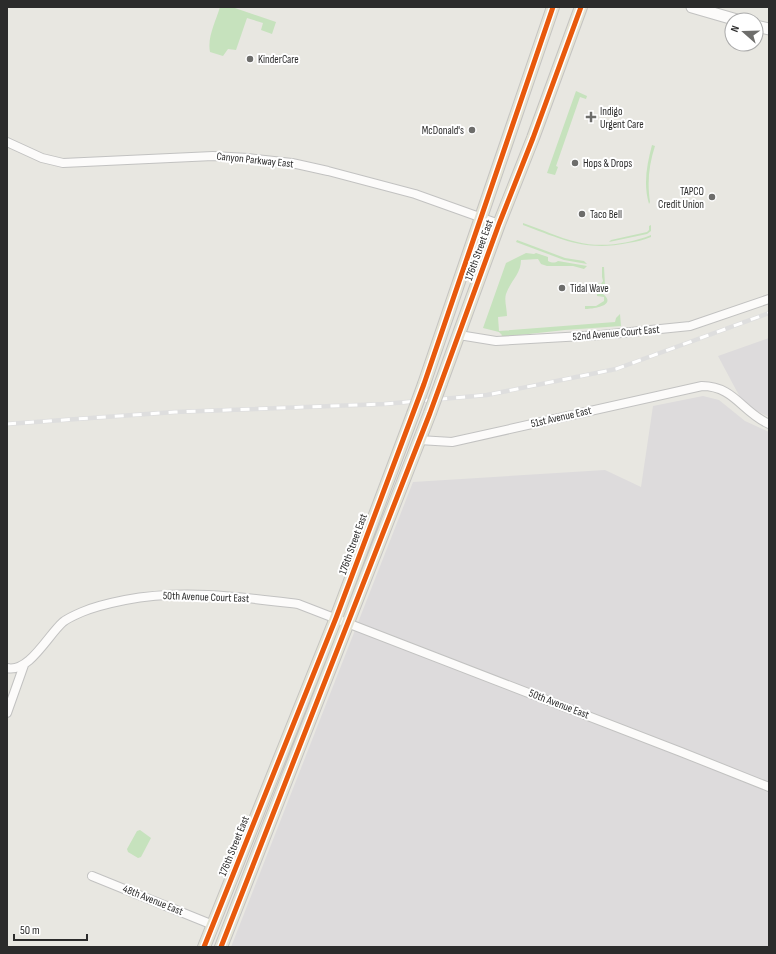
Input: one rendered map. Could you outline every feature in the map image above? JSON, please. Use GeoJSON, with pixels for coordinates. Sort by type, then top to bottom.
{"type":"FeatureCollection","features":[{"type":"Feature","properties":{"kind":"main road","name":"176th Street East"},"geometry":{"type":"LineString","coordinates":[[205,946],[336,618],[413,414],[553,7]]}},
{"type":"Feature","properties":{"kind":"main road","name":"176th Street East"},"geometry":{"type":"LineString","coordinates":[[222,947],[430,413],[499,224],[533,138],[581,7]]}},
{"type":"Feature","properties":{"kind":"main road"},"geometry":{"type":"LineString","coordinates":[[692,7],[724,16]]}},
{"type":"Feature","properties":{"kind":"street","name":"Canyon Parkway East"},"geometry":{"type":"LineString","coordinates":[[7,142],[42,158],[63,163],[213,156],[248,158],[292,164],[328,171],[415,194],[499,224]]}},
{"type":"Feature","properties":{"kind":"street","name":"52nd Avenue Court East"},"geometry":{"type":"LineString","coordinates":[[459,335],[496,341],[601,335],[684,327],[769,299]]}},
{"type":"Feature","properties":{"kind":"street","name":"51st Avenue East"},"geometry":{"type":"LineString","coordinates":[[419,440],[452,442],[702,386],[719,388],[728,392],[758,419],[769,424]]}},
{"type":"Feature","properties":{"kind":"street","name":"50th Avenue Court East"},"geometry":{"type":"LineString","coordinates":[[24,665],[30,661],[64,621],[70,617],[102,604],[140,597],[180,594],[233,596],[298,604],[349,623]]}},
{"type":"Feature","properties":{"kind":"street","name":"50th Avenue East"},"geometry":{"type":"LineString","coordinates":[[349,623],[769,787]]}},
{"type":"Feature","properties":{"kind":"street"},"geometry":{"type":"LineString","coordinates":[[7,668],[15,668],[24,665]]}},
{"type":"Feature","properties":{"kind":"street"},"geometry":{"type":"LineString","coordinates":[[7,713],[24,665]]}},
{"type":"Feature","properties":{"kind":"street","name":"48th Avenue East"},"geometry":{"type":"LineString","coordinates":[[92,876],[213,925]]}},
{"type":"Feature","properties":{"kind":"shaded area"},"geometry":{"type":"Polygon","coordinates":[[[769,338],[769,417],[742,401],[718,356],[769,338]]]}},
{"type":"Feature","properties":{"kind":"shaded area"},"geometry":{"type":"Polygon","coordinates":[[[703,396],[719,400],[745,421],[769,432],[769,947],[231,947],[413,482],[605,470],[641,487],[653,406],[703,396]]]}},
{"type":"Feature","properties":{"kind":"green space"},"geometry":{"type":"Polygon","coordinates":[[[220,7],[232,7],[276,22],[272,34],[261,30],[263,23],[247,18],[236,50],[228,49],[223,56],[210,52],[209,46],[211,35],[220,7]]]}},
{"type":"Feature","properties":{"kind":"green space"},"geometry":{"type":"Polygon","coordinates":[[[576,91],[587,96],[586,99],[580,97],[556,166],[558,167],[555,175],[547,173],[576,91]]]}},
{"type":"Feature","properties":{"kind":"green space"},"geometry":{"type":"Polygon","coordinates":[[[652,145],[655,146],[649,173],[649,204],[646,182],[647,167],[652,145]]]}},
{"type":"Feature","properties":{"kind":"green space"},"geometry":{"type":"Polygon","coordinates":[[[523,223],[577,242],[595,245],[624,243],[651,235],[651,237],[637,241],[613,245],[599,246],[586,245],[574,243],[550,235],[523,225],[523,223]]]}},
{"type":"Feature","properties":{"kind":"green space"},"geometry":{"type":"Polygon","coordinates":[[[651,225],[651,231],[647,234],[609,242],[611,240],[647,232],[649,230],[649,226],[651,225]]]}},
{"type":"Feature","properties":{"kind":"green space"},"geometry":{"type":"Polygon","coordinates":[[[517,240],[565,258],[584,261],[587,264],[564,260],[516,242],[517,240]]]}},
{"type":"Feature","properties":{"kind":"green space"},"geometry":{"type":"Polygon","coordinates":[[[526,253],[536,253],[548,257],[548,261],[552,262],[558,261],[587,266],[584,269],[573,266],[547,266],[541,264],[538,259],[521,260],[518,273],[505,296],[507,316],[498,317],[499,331],[615,322],[616,318],[620,314],[621,326],[501,337],[502,335],[499,332],[483,328],[506,263],[526,253]]]}},
{"type":"Feature","properties":{"kind":"green space"},"geometry":{"type":"Polygon","coordinates":[[[602,267],[604,267],[605,285],[602,288],[595,289],[595,283],[601,284],[603,281],[602,267]]]}},
{"type":"Feature","properties":{"kind":"green space"},"geometry":{"type":"Polygon","coordinates":[[[597,294],[603,294],[607,298],[605,304],[602,306],[585,309],[585,306],[596,306],[604,301],[604,297],[597,296],[597,294]]]}},
{"type":"Feature","properties":{"kind":"green space"},"geometry":{"type":"Polygon","coordinates":[[[140,830],[151,838],[141,857],[138,858],[128,852],[127,849],[137,831],[140,830]]]}},
{"type":"Feature","properties":{"kind":"railway"},"geometry":{"type":"LineString","coordinates":[[7,424],[175,412],[384,404],[487,395],[616,369],[769,313]]}},
{"type":"Feature","properties":{"kind":"cycle path"},"geometry":{"type":"LineString","coordinates":[[204,947],[336,618],[424,384],[553,7]]}},
{"type":"Feature","properties":{"kind":"cycle path"},"geometry":{"type":"LineString","coordinates":[[221,947],[430,413],[499,224],[533,138],[581,7]]}},
{"type":"Feature","properties":{"kind":"place","name":"KinderCare"},"geometry":{"type":"Point","coordinates":[250,59]}},
{"type":"Feature","properties":{"kind":"place","name":"Indigo Urgent Care"},"geometry":{"type":"Point","coordinates":[591,117]}},
{"type":"Feature","properties":{"kind":"place","name":"McDonald's"},"geometry":{"type":"Point","coordinates":[472,130]}},
{"type":"Feature","properties":{"kind":"place","name":"Hops & Drops"},"geometry":{"type":"Point","coordinates":[575,163]}},
{"type":"Feature","properties":{"kind":"place","name":"TAPCO Credit Union"},"geometry":{"type":"Point","coordinates":[712,197]}},
{"type":"Feature","properties":{"kind":"place","name":"Taco Bell"},"geometry":{"type":"Point","coordinates":[582,214]}},
{"type":"Feature","properties":{"kind":"place","name":"Tidal Wave"},"geometry":{"type":"Point","coordinates":[562,288]}}]}
